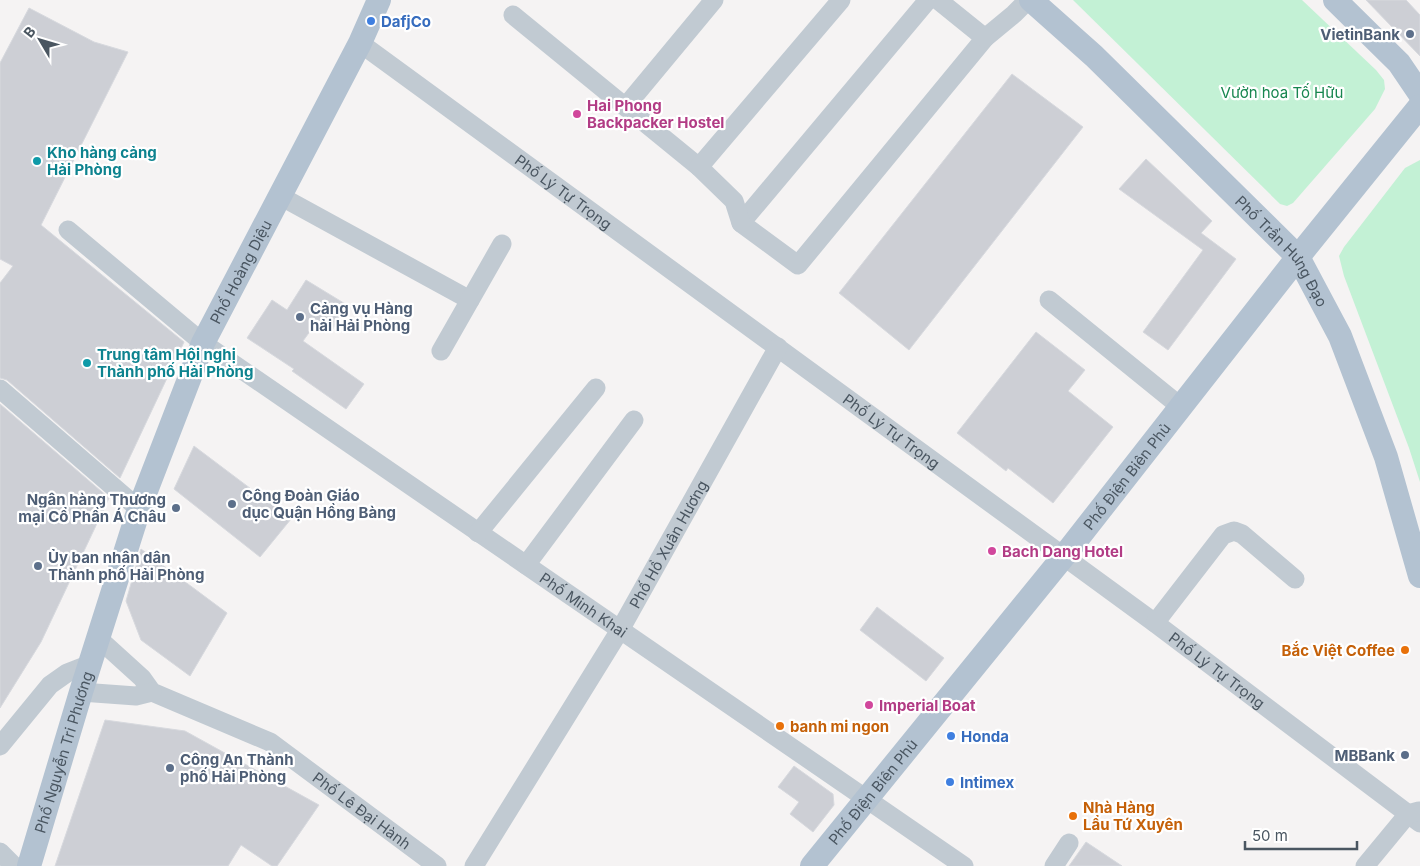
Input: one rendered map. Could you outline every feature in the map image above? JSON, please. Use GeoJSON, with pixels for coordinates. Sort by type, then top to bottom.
{"type":"FeatureCollection","features":[{"type":"Feature","properties":{"kind":"main road","name":"Phố Hoàng Diệu"},"geometry":{"type":"LineString","coordinates":[[99,639],[139,509],[203,343],[360,43],[379,0]]}},
{"type":"Feature","properties":{"kind":"main road","name":"Phố Trần Hưng Đạo"},"geometry":{"type":"LineString","coordinates":[[1029,0],[1094,56],[1298,257],[1344,346],[1386,457],[1420,576]]}},
{"type":"Feature","properties":{"kind":"main road"},"geometry":{"type":"LineString","coordinates":[[1335,0],[1399,63],[1420,94]]}},
{"type":"Feature","properties":{"kind":"main road","name":"Phố Điện Biên Phủ"},"geometry":{"type":"LineString","coordinates":[[812,866],[1064,556],[1298,257],[1420,106]]}},
{"type":"Feature","properties":{"kind":"main road","name":"Phố Nguyễn Tri Phương"},"geometry":{"type":"LineString","coordinates":[[29,866],[81,692],[99,639]]}},
{"type":"Feature","properties":{"kind":"street"},"geometry":{"type":"LineString","coordinates":[[626,106],[714,0]]}},
{"type":"Feature","properties":{"kind":"street"},"geometry":{"type":"LineString","coordinates":[[699,167],[841,0]]}},
{"type":"Feature","properties":{"kind":"street"},"geometry":{"type":"LineString","coordinates":[[741,223],[928,0]]}},
{"type":"Feature","properties":{"kind":"street"},"geometry":{"type":"LineString","coordinates":[[938,0],[985,38]]}},
{"type":"Feature","properties":{"kind":"street"},"geometry":{"type":"LineString","coordinates":[[514,15],[699,167],[734,202],[741,223],[798,266],[985,38],[1029,0]]}},
{"type":"Feature","properties":{"kind":"street","name":"Phố Lý Tự Trọng"},"geometry":{"type":"LineString","coordinates":[[360,43],[1064,556],[1416,816]]}},
{"type":"Feature","properties":{"kind":"street"},"geometry":{"type":"LineString","coordinates":[[280,196],[470,300]]}},
{"type":"Feature","properties":{"kind":"street","name":"Phố Minh Khai"},"geometry":{"type":"LineString","coordinates":[[68,230],[203,343],[964,866]]}},
{"type":"Feature","properties":{"kind":"street"},"geometry":{"type":"LineString","coordinates":[[441,351],[502,244]]}},
{"type":"Feature","properties":{"kind":"street"},"geometry":{"type":"LineString","coordinates":[[1049,300],[1181,407]]}},
{"type":"Feature","properties":{"kind":"street","name":"Phố Hồ Xuân Hương"},"geometry":{"type":"LineString","coordinates":[[474,866],[620,630],[778,347]]}},
{"type":"Feature","properties":{"kind":"street"},"geometry":{"type":"LineString","coordinates":[[478,533],[596,388]]}},
{"type":"Feature","properties":{"kind":"street"},"geometry":{"type":"LineString","coordinates":[[0,389],[139,509]]}},
{"type":"Feature","properties":{"kind":"street"},"geometry":{"type":"LineString","coordinates":[[526,565],[634,420]]}},
{"type":"Feature","properties":{"kind":"street"},"geometry":{"type":"LineString","coordinates":[[1155,623],[1223,535],[1234,531],[1242,534],[1295,579]]}},
{"type":"Feature","properties":{"kind":"street","name":"Phố Lê Đại Hành"},"geometry":{"type":"LineString","coordinates":[[99,639],[142,678],[152,692],[270,742],[437,866]]}},
{"type":"Feature","properties":{"kind":"street"},"geometry":{"type":"LineString","coordinates":[[0,746],[50,685],[67,674],[90,664]]}},
{"type":"Feature","properties":{"kind":"street"},"geometry":{"type":"LineString","coordinates":[[81,692],[136,696],[152,692]]}},
{"type":"Feature","properties":{"kind":"street"},"geometry":{"type":"LineString","coordinates":[[1365,866],[1416,816]]}},
{"type":"Feature","properties":{"kind":"street"},"geometry":{"type":"LineString","coordinates":[[1054,866],[1069,843]]}},
{"type":"Feature","properties":{"kind":"street"},"geometry":{"type":"LineString","coordinates":[[0,852],[14,866]]}},
{"type":"Feature","properties":{"kind":"green space","name":"Vườn hoa Tố Hữu"},"geometry":{"type":"Polygon","coordinates":[[[1073,0],[1302,0],[1376,70],[1384,80],[1385,89],[1375,109],[1293,203],[1287,206],[1280,204],[1073,0]]]}},
{"type":"Feature","properties":{"kind":"green space"},"geometry":{"type":"Polygon","coordinates":[[[1420,160],[1420,482],[1344,276],[1339,256],[1405,168],[1420,160]]]}},
{"type":"Feature","properties":{"kind":"building","name":"VietinBank"},"geometry":{"type":"Polygon","coordinates":[[[1366,0],[1406,0],[1420,15],[1420,56],[1366,0]]]}},
{"type":"Feature","properties":{"kind":"building"},"geometry":{"type":"Polygon","coordinates":[[[29,8],[94,42],[128,52],[41,225],[184,342],[120,478],[7,380],[0,378],[0,283],[13,266],[0,259],[0,63],[29,8]]]}},
{"type":"Feature","properties":{"kind":"building"},"geometry":{"type":"Polygon","coordinates":[[[1012,74],[1083,127],[909,350],[839,293],[1012,74]]]}},
{"type":"Feature","properties":{"kind":"building"},"geometry":{"type":"Polygon","coordinates":[[[1146,159],[1212,221],[1201,233],[1236,259],[1168,350],[1143,332],[1203,250],[1119,189],[1146,159]]]}},
{"type":"Feature","properties":{"kind":"building","name":"Cảng vụ Hàng hải Hải Phòng"},"geometry":{"type":"Polygon","coordinates":[[[306,280],[347,305],[331,332],[316,323],[303,341],[364,384],[346,409],[292,371],[294,369],[247,338],[272,300],[287,310],[306,280]]]}},
{"type":"Feature","properties":{"kind":"building"},"geometry":{"type":"Polygon","coordinates":[[[1036,332],[1085,370],[1068,391],[1113,427],[1053,503],[1008,468],[1006,471],[957,433],[1036,332]]]}},
{"type":"Feature","properties":{"kind":"building","name":"Ủy ban nhân dân Thành phố Hải Phòng"},"geometry":{"type":"Polygon","coordinates":[[[0,404],[109,498],[41,642],[0,708],[0,404]]]}},
{"type":"Feature","properties":{"kind":"building","name":"Công Đoàn Giáo dục Quận Hồng Bàng"},"geometry":{"type":"Polygon","coordinates":[[[194,446],[291,519],[260,557],[174,489],[194,446]]]}},
{"type":"Feature","properties":{"kind":"building"},"geometry":{"type":"Polygon","coordinates":[[[141,549],[227,613],[190,676],[141,640],[126,601],[141,549]]]}},
{"type":"Feature","properties":{"kind":"building"},"geometry":{"type":"Polygon","coordinates":[[[877,607],[944,658],[926,681],[860,630],[877,607]]]}},
{"type":"Feature","properties":{"kind":"building","name":"Công An Thành phố Hải Phòng"},"geometry":{"type":"Polygon","coordinates":[[[105,720],[185,731],[319,805],[277,866],[272,866],[241,845],[228,866],[55,866],[105,720]]]}},
{"type":"Feature","properties":{"kind":"building"},"geometry":{"type":"Polygon","coordinates":[[[794,766],[833,794],[834,805],[813,832],[790,814],[799,802],[778,787],[794,766]]]}},
{"type":"Feature","properties":{"kind":"building"},"geometry":{"type":"Polygon","coordinates":[[[1086,842],[1122,866],[1069,866],[1086,842]]]}},
{"type":"Feature","properties":{"kind":"place","name":"DafjCo"},"geometry":{"type":"Point","coordinates":[371,21]}},
{"type":"Feature","properties":{"kind":"place","name":"VietinBank"},"geometry":{"type":"Point","coordinates":[1410,34]}},
{"type":"Feature","properties":{"kind":"place","name":"Hai Phong Backpacker Hostel"},"geometry":{"type":"Point","coordinates":[577,114]}},
{"type":"Feature","properties":{"kind":"place","name":"Kho hàng cảng Hải Phòng"},"geometry":{"type":"Point","coordinates":[37,161]}},
{"type":"Feature","properties":{"kind":"place","name":"Cảng vụ Hàng hải Hải Phòng"},"geometry":{"type":"Point","coordinates":[300,317]}},
{"type":"Feature","properties":{"kind":"place","name":"Trung tâm Hội nghị Thành phố Hải Phòng"},"geometry":{"type":"Point","coordinates":[87,363]}},
{"type":"Feature","properties":{"kind":"place","name":"Công Đoàn Giáo dục Quận Hồng Bàng"},"geometry":{"type":"Point","coordinates":[232,504]}},
{"type":"Feature","properties":{"kind":"place","name":"Ngân hàng Thương mại Cổ Phần Á Châu"},"geometry":{"type":"Point","coordinates":[176,508]}},
{"type":"Feature","properties":{"kind":"place","name":"Bach Dang Hotel"},"geometry":{"type":"Point","coordinates":[992,551]}},
{"type":"Feature","properties":{"kind":"place","name":"Ủy ban nhân dân Thành phố Hải Phòng"},"geometry":{"type":"Point","coordinates":[38,566]}},
{"type":"Feature","properties":{"kind":"place","name":"Bắc Việt Coffee"},"geometry":{"type":"Point","coordinates":[1405,650]}},
{"type":"Feature","properties":{"kind":"place","name":"Imperial Boat"},"geometry":{"type":"Point","coordinates":[869,705]}},
{"type":"Feature","properties":{"kind":"place","name":"banh mi ngon"},"geometry":{"type":"Point","coordinates":[780,726]}},
{"type":"Feature","properties":{"kind":"place","name":"Honda"},"geometry":{"type":"Point","coordinates":[951,736]}},
{"type":"Feature","properties":{"kind":"place","name":"MBBank"},"geometry":{"type":"Point","coordinates":[1405,755]}},
{"type":"Feature","properties":{"kind":"place","name":"Công An Thành phố Hải Phòng"},"geometry":{"type":"Point","coordinates":[170,768]}},
{"type":"Feature","properties":{"kind":"place","name":"Intimex"},"geometry":{"type":"Point","coordinates":[950,782]}},
{"type":"Feature","properties":{"kind":"place","name":"Nhà Hàng Lẩu Tứ Xuyên"},"geometry":{"type":"Point","coordinates":[1073,816]}}]}
